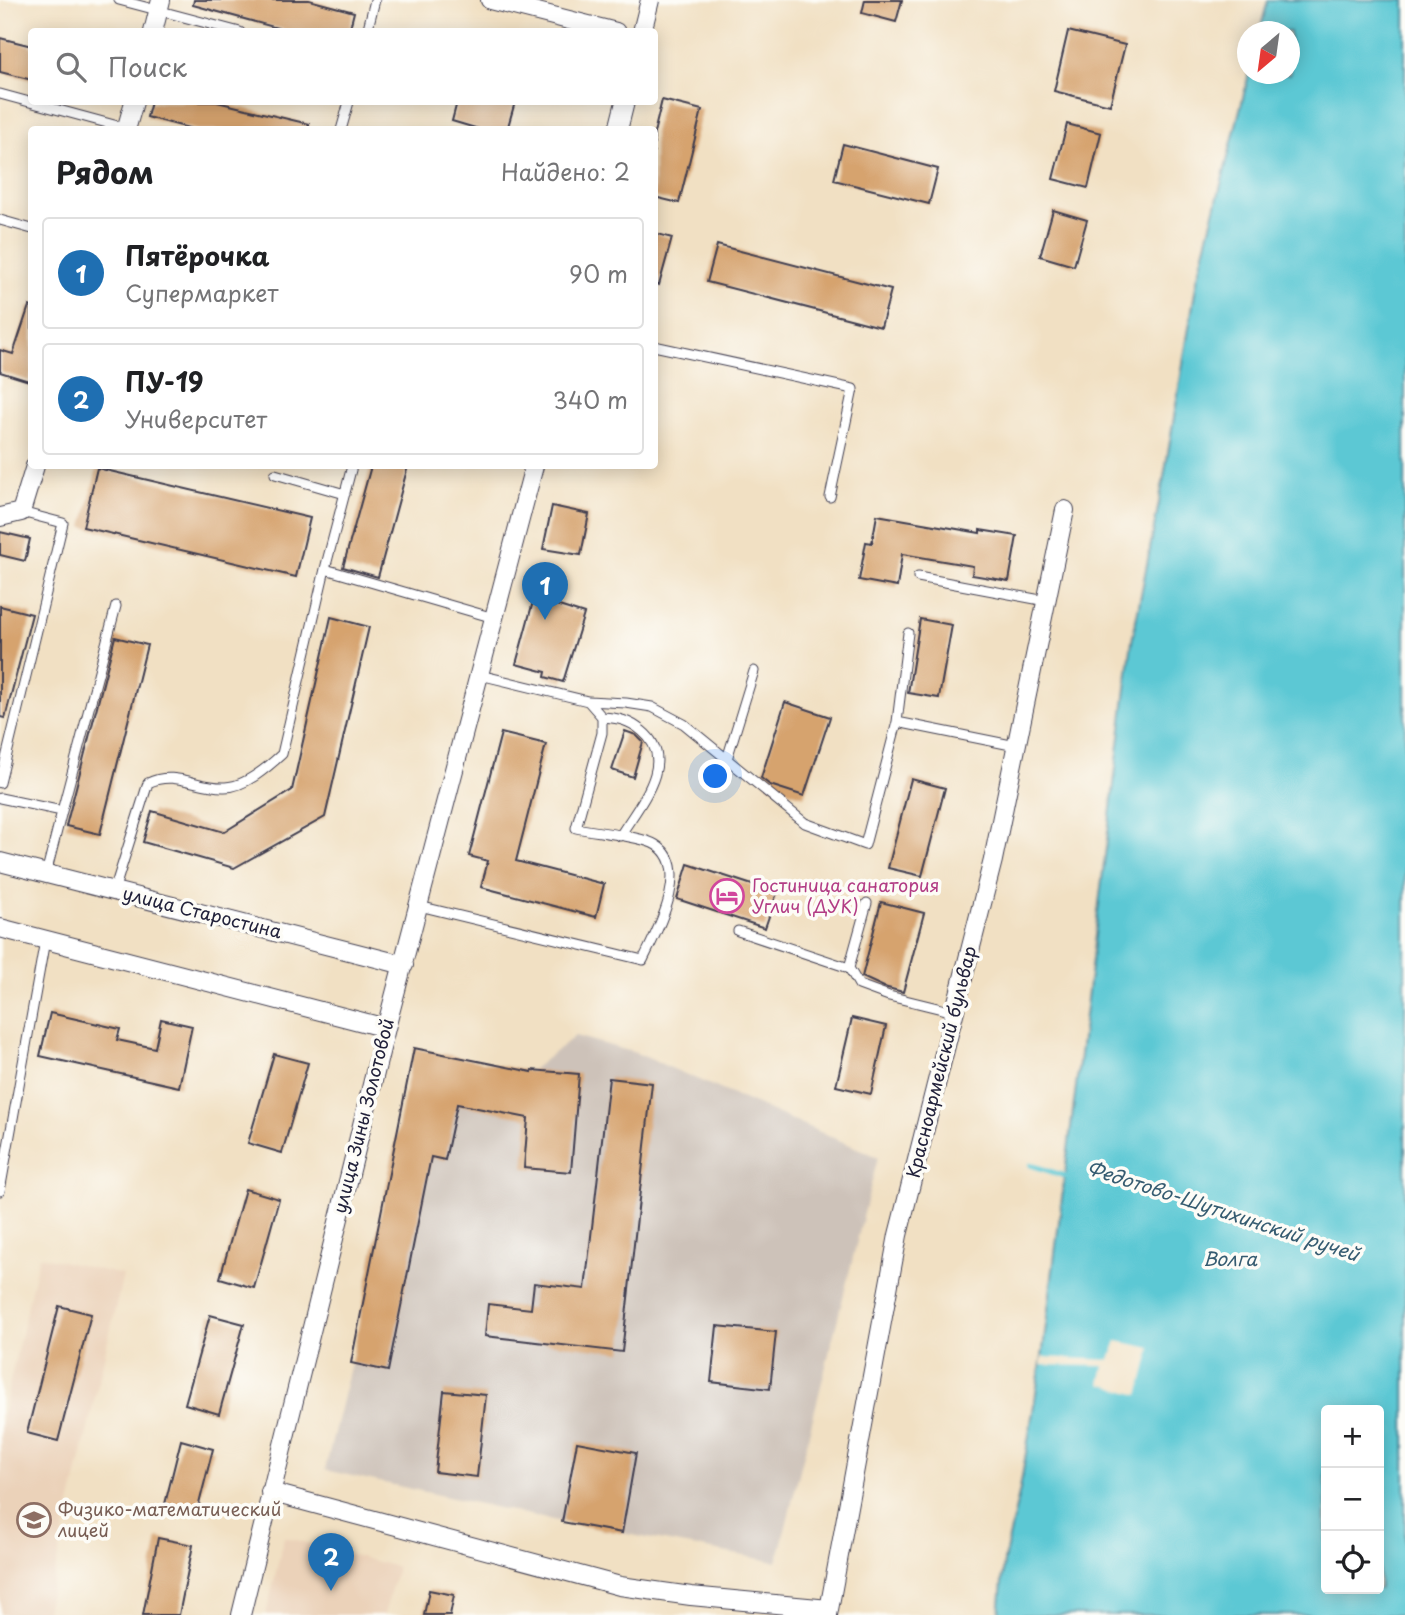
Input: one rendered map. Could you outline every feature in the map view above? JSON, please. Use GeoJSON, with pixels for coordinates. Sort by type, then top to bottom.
{"type":"FeatureCollection","features":[{"type":"Feature","properties":{"kind":"street"},"geometry":{"type":"LineString","coordinates":[[490,0],[600,28]]}},
{"type":"Feature","properties":{"kind":"street"},"geometry":{"type":"LineString","coordinates":[[643,28],[650,0]]}},
{"type":"Feature","properties":{"kind":"street"},"geometry":{"type":"LineString","coordinates":[[154,28],[160,5]]}},
{"type":"Feature","properties":{"kind":"street"},"geometry":{"type":"LineString","coordinates":[[129,126],[133,105]]}},
{"type":"Feature","properties":{"kind":"street"},"geometry":{"type":"LineString","coordinates":[[619,126],[624,105]]}},
{"type":"Feature","properties":{"kind":"street"},"geometry":{"type":"LineString","coordinates":[[0,517],[21,512],[34,469]]}},
{"type":"Feature","properties":{"kind":"street","name":"улица Зины Золотовой"},"geometry":{"type":"LineString","coordinates":[[241,1615],[386,1028],[533,469]]}},
{"type":"Feature","properties":{"kind":"street","name":"Красноармейский бульвар"},"geometry":{"type":"LineString","coordinates":[[828,1612],[898,1235],[993,860],[1065,510]]}},
{"type":"Feature","properties":{"kind":"street","name":"улица Старостина"},"geometry":{"type":"LineString","coordinates":[[0,862],[404,965]]}},
{"type":"Feature","properties":{"kind":"street"},"geometry":{"type":"LineString","coordinates":[[0,928],[386,1028]]}},
{"type":"Feature","properties":{"kind":"street"},"geometry":{"type":"LineString","coordinates":[[271,1492],[620,1586],[691,1597],[828,1612]]}},
{"type":"Feature","properties":{"kind":"lane"},"geometry":{"type":"LineString","coordinates":[[119,0],[160,5],[228,28]]}},
{"type":"Feature","properties":{"kind":"lane"},"geometry":{"type":"LineString","coordinates":[[368,28],[375,0]]}},
{"type":"Feature","properties":{"kind":"lane"},"geometry":{"type":"LineString","coordinates":[[0,94],[28,102]]}},
{"type":"Feature","properties":{"kind":"lane"},"geometry":{"type":"LineString","coordinates":[[40,105],[117,126]]}},
{"type":"Feature","properties":{"kind":"lane"},"geometry":{"type":"LineString","coordinates":[[342,126],[348,105]]}},
{"type":"Feature","properties":{"kind":"lane"},"geometry":{"type":"LineString","coordinates":[[0,220],[28,228]]}},
{"type":"Feature","properties":{"kind":"lane"},"geometry":{"type":"LineString","coordinates":[[658,347],[853,389],[830,497]]}},
{"type":"Feature","properties":{"kind":"lane"},"geometry":{"type":"LineString","coordinates":[[114,891],[148,783],[171,777],[226,788],[262,774],[282,754],[351,469]]}},
{"type":"Feature","properties":{"kind":"lane"},"geometry":{"type":"LineString","coordinates":[[275,474],[345,494]]}},
{"type":"Feature","properties":{"kind":"lane"},"geometry":{"type":"LineString","coordinates":[[0,783],[63,523],[21,512]]}},
{"type":"Feature","properties":{"kind":"lane"},"geometry":{"type":"LineString","coordinates":[[325,569],[494,618]]}},
{"type":"Feature","properties":{"kind":"lane"},"geometry":{"type":"LineString","coordinates":[[918,577],[1046,601]]}},
{"type":"Feature","properties":{"kind":"lane"},"geometry":{"type":"LineString","coordinates":[[46,874],[116,606]]}},
{"type":"Feature","properties":{"kind":"lane"},"geometry":{"type":"LineString","coordinates":[[480,675],[588,701],[626,702],[652,707],[684,724],[805,823],[865,845],[897,722],[908,633]]}},
{"type":"Feature","properties":{"kind":"lane"},"geometry":{"type":"LineString","coordinates":[[727,759],[754,671]]}},
{"type":"Feature","properties":{"kind":"lane"},"geometry":{"type":"LineString","coordinates":[[419,906],[643,960],[664,918],[672,883],[671,868],[666,854],[655,844],[576,828],[601,733],[602,717],[588,701]]}},
{"type":"Feature","properties":{"kind":"lane"},"geometry":{"type":"LineString","coordinates":[[602,717],[621,718],[636,726],[649,737],[658,752],[658,766],[652,784],[620,836]]}},
{"type":"Feature","properties":{"kind":"lane"},"geometry":{"type":"LineString","coordinates":[[897,722],[1016,746]]}},
{"type":"Feature","properties":{"kind":"lane"},"geometry":{"type":"LineString","coordinates":[[0,798],[62,811]]}},
{"type":"Feature","properties":{"kind":"lane"},"geometry":{"type":"LineString","coordinates":[[849,968],[867,903]]}},
{"type":"Feature","properties":{"kind":"lane"},"geometry":{"type":"LineString","coordinates":[[738,931],[849,968],[859,985],[889,996],[954,1012]]}},
{"type":"Feature","properties":{"kind":"lane"},"geometry":{"type":"LineString","coordinates":[[0,1191],[45,940]]}},
{"type":"Feature","properties":{"kind":"shaded area"},"geometry":{"type":"Polygon","coordinates":[[[575,1036],[636,1053],[878,1157],[777,1562],[562,1522],[325,1470],[351,1363],[414,1048],[532,1070],[575,1036]]]}},
{"type":"Feature","properties":{"kind":"shaded area","name":"Физико-математический лицей"},"geometry":{"type":"Polygon","coordinates":[[[39,1256],[123,1275],[45,1615],[0,1615],[0,1425],[39,1256]]]}},
{"type":"Feature","properties":{"kind":"shaded area"},"geometry":{"type":"Polygon","coordinates":[[[284,1537],[397,1567],[384,1615],[266,1615],[284,1537]]]}},
{"type":"Feature","properties":{"kind":"water","name":"Волга"},"geometry":{"type":"Polygon","coordinates":[[[1268,0],[1405,0],[1405,1615],[999,1615],[1004,1561],[1020,1489],[1042,1357],[1132,641],[1164,477],[1197,280],[1246,84],[1300,84],[1300,21],[1263,21],[1268,0]]]}},
{"type":"Feature","properties":{"kind":"pier"},"geometry":{"type":"Polygon","coordinates":[[[1117,1341],[1151,1348],[1139,1395],[1100,1384],[1104,1366],[1041,1365],[1042,1357],[1110,1360],[1117,1341]]]}},
{"type":"Feature","properties":{"kind":"building"},"geometry":{"type":"Polygon","coordinates":[[[194,0],[309,0],[354,12],[350,28],[277,28],[193,5],[194,0]]]}},
{"type":"Feature","properties":{"kind":"building"},"geometry":{"type":"Polygon","coordinates":[[[865,0],[902,0],[896,22],[862,13],[865,0]]]}},
{"type":"Feature","properties":{"kind":"building"},"geometry":{"type":"Polygon","coordinates":[[[1068,31],[1125,45],[1110,105],[1054,91],[1068,31]]]}},
{"type":"Feature","properties":{"kind":"building"},"geometry":{"type":"Polygon","coordinates":[[[0,38],[28,45],[28,79],[0,72],[0,38]]]}},
{"type":"Feature","properties":{"kind":"building"},"geometry":{"type":"Polygon","coordinates":[[[662,100],[702,110],[679,203],[658,198],[658,126],[656,126],[662,100]]]}},
{"type":"Feature","properties":{"kind":"building"},"geometry":{"type":"Polygon","coordinates":[[[150,105],[230,105],[309,126],[181,126],[147,117],[150,105]]]}},
{"type":"Feature","properties":{"kind":"building"},"geometry":{"type":"Polygon","coordinates":[[[456,105],[514,105],[508,126],[469,126],[452,121],[456,105]]]}},
{"type":"Feature","properties":{"kind":"building"},"geometry":{"type":"Polygon","coordinates":[[[1067,124],[1101,133],[1088,188],[1053,179],[1067,124]]]}},
{"type":"Feature","properties":{"kind":"building"},"geometry":{"type":"Polygon","coordinates":[[[843,144],[938,169],[929,204],[834,180],[843,144]]]}},
{"type":"Feature","properties":{"kind":"building"},"geometry":{"type":"Polygon","coordinates":[[[1053,210],[1087,220],[1074,266],[1040,256],[1053,210]]]}},
{"type":"Feature","properties":{"kind":"building"},"geometry":{"type":"Polygon","coordinates":[[[658,234],[672,238],[658,285],[658,234]]]}},
{"type":"Feature","properties":{"kind":"building"},"geometry":{"type":"Polygon","coordinates":[[[717,245],[891,290],[881,327],[707,282],[717,245]]]}},
{"type":"Feature","properties":{"kind":"building"},"geometry":{"type":"Polygon","coordinates":[[[28,309],[28,381],[0,372],[0,350],[13,354],[28,309]]]}},
{"type":"Feature","properties":{"kind":"building"},"geometry":{"type":"Polygon","coordinates":[[[97,469],[310,518],[296,577],[83,527],[97,469]]]}},
{"type":"Feature","properties":{"kind":"building"},"geometry":{"type":"Polygon","coordinates":[[[370,469],[407,469],[378,577],[343,567],[370,469]]]}},
{"type":"Feature","properties":{"kind":"building"},"geometry":{"type":"Polygon","coordinates":[[[552,506],[589,514],[581,555],[543,549],[552,506]]]}},
{"type":"Feature","properties":{"kind":"building"},"geometry":{"type":"Polygon","coordinates":[[[877,515],[980,533],[980,530],[1017,536],[1009,581],[972,575],[973,566],[902,554],[897,587],[859,580],[866,542],[872,543],[877,515]]]}},
{"type":"Feature","properties":{"kind":"building"},"geometry":{"type":"Polygon","coordinates":[[[0,532],[30,539],[25,561],[0,555],[0,532]]]}},
{"type":"Feature","properties":{"kind":"building"},"geometry":{"type":"Polygon","coordinates":[[[534,598],[584,614],[563,682],[545,677],[546,672],[516,664],[534,598]]]}},
{"type":"Feature","properties":{"kind":"building"},"geometry":{"type":"Polygon","coordinates":[[[0,606],[32,614],[5,718],[0,717],[0,606]]]}},
{"type":"Feature","properties":{"kind":"building"},"geometry":{"type":"Polygon","coordinates":[[[331,617],[369,627],[325,817],[234,868],[143,842],[152,811],[224,832],[292,790],[331,617]]]}},
{"type":"Feature","properties":{"kind":"building"},"geometry":{"type":"Polygon","coordinates":[[[920,619],[952,625],[939,698],[908,693],[920,619]]]}},
{"type":"Feature","properties":{"kind":"building"},"geometry":{"type":"Polygon","coordinates":[[[115,637],[147,645],[100,834],[66,826],[115,637]]]}},
{"type":"Feature","properties":{"kind":"building"},"geometry":{"type":"Polygon","coordinates":[[[785,702],[830,717],[804,796],[770,785],[761,778],[785,702]]]}},
{"type":"Feature","properties":{"kind":"building"},"geometry":{"type":"Polygon","coordinates":[[[625,731],[636,735],[643,742],[633,777],[612,770],[625,731]]]}},
{"type":"Feature","properties":{"kind":"building"},"geometry":{"type":"Polygon","coordinates":[[[501,733],[546,744],[516,861],[604,884],[596,917],[481,887],[488,861],[469,856],[501,733]]]}},
{"type":"Feature","properties":{"kind":"building"},"geometry":{"type":"Polygon","coordinates":[[[911,779],[945,788],[922,876],[888,868],[911,779]]]}},
{"type":"Feature","properties":{"kind":"building","name":"Гостиница санатория Углич (ДУК)"},"geometry":{"type":"Polygon","coordinates":[[[688,864],[777,893],[765,928],[677,899],[688,864]]]}},
{"type":"Feature","properties":{"kind":"building"},"geometry":{"type":"Polygon","coordinates":[[[881,902],[924,913],[903,992],[862,977],[881,902]]]}},
{"type":"Feature","properties":{"kind":"building"},"geometry":{"type":"Polygon","coordinates":[[[50,1013],[120,1029],[117,1040],[155,1048],[161,1019],[192,1026],[179,1087],[40,1056],[50,1013]]]}},
{"type":"Feature","properties":{"kind":"building"},"geometry":{"type":"Polygon","coordinates":[[[852,1018],[886,1026],[871,1094],[836,1086],[852,1018]]]}},
{"type":"Feature","properties":{"kind":"building"},"geometry":{"type":"Polygon","coordinates":[[[414,1048],[532,1072],[579,1074],[571,1172],[524,1168],[528,1118],[457,1104],[445,1160],[431,1157],[388,1371],[351,1363],[414,1048]]]}},
{"type":"Feature","properties":{"kind":"building"},"geometry":{"type":"Polygon","coordinates":[[[274,1054],[308,1063],[282,1153],[248,1143],[274,1054]]]}},
{"type":"Feature","properties":{"kind":"building"},"geometry":{"type":"Polygon","coordinates":[[[609,1078],[652,1083],[622,1352],[485,1336],[488,1304],[531,1309],[534,1283],[585,1289],[609,1078]]]}},
{"type":"Feature","properties":{"kind":"building"},"geometry":{"type":"Polygon","coordinates":[[[245,1189],[279,1199],[254,1288],[220,1278],[245,1189]]]}},
{"type":"Feature","properties":{"kind":"building"},"geometry":{"type":"Polygon","coordinates":[[[59,1306],[91,1314],[58,1441],[27,1433],[59,1306]]]}},
{"type":"Feature","properties":{"kind":"building"},"geometry":{"type":"Polygon","coordinates":[[[210,1315],[244,1324],[219,1414],[185,1404],[210,1315]]]}},
{"type":"Feature","properties":{"kind":"building"},"geometry":{"type":"Polygon","coordinates":[[[717,1326],[776,1332],[770,1389],[711,1382],[717,1326]]]}},
{"type":"Feature","properties":{"kind":"building"},"geometry":{"type":"Polygon","coordinates":[[[444,1391],[486,1395],[477,1477],[435,1472],[444,1391]]]}},
{"type":"Feature","properties":{"kind":"building"},"geometry":{"type":"Polygon","coordinates":[[[181,1440],[213,1449],[197,1512],[165,1504],[181,1440]]]}},
{"type":"Feature","properties":{"kind":"building"},"geometry":{"type":"Polygon","coordinates":[[[577,1442],[636,1453],[622,1533],[562,1522],[577,1442]]]}},
{"type":"Feature","properties":{"kind":"building"},"geometry":{"type":"Polygon","coordinates":[[[158,1538],[193,1545],[179,1615],[143,1615],[158,1538]]]}},
{"type":"Feature","properties":{"kind":"building"},"geometry":{"type":"Polygon","coordinates":[[[429,1590],[454,1595],[450,1615],[424,1615],[429,1590]]]}},
{"type":"Feature","properties":{"kind":"waterway","name":"Федотово-Шутихинский ручей"},"geometry":{"type":"LineString","coordinates":[[1031,1165],[1071,1178]]}},
{"type":"Feature","properties":{"kind":"place","name":"Пятёрочка"},"geometry":{"type":"Point","coordinates":[545,620]}},
{"type":"Feature","properties":{"kind":"place","name":"Гостиница санатория Углич (ДУК)"},"geometry":{"type":"Point","coordinates":[727,896]}},
{"type":"Feature","properties":{"kind":"place","name":"Физико-математический лицей"},"geometry":{"type":"Point","coordinates":[34,1520]}},
{"type":"Feature","properties":{"kind":"place","name":"ПУ-19"},"geometry":{"type":"Point","coordinates":[331,1591]}}]}
